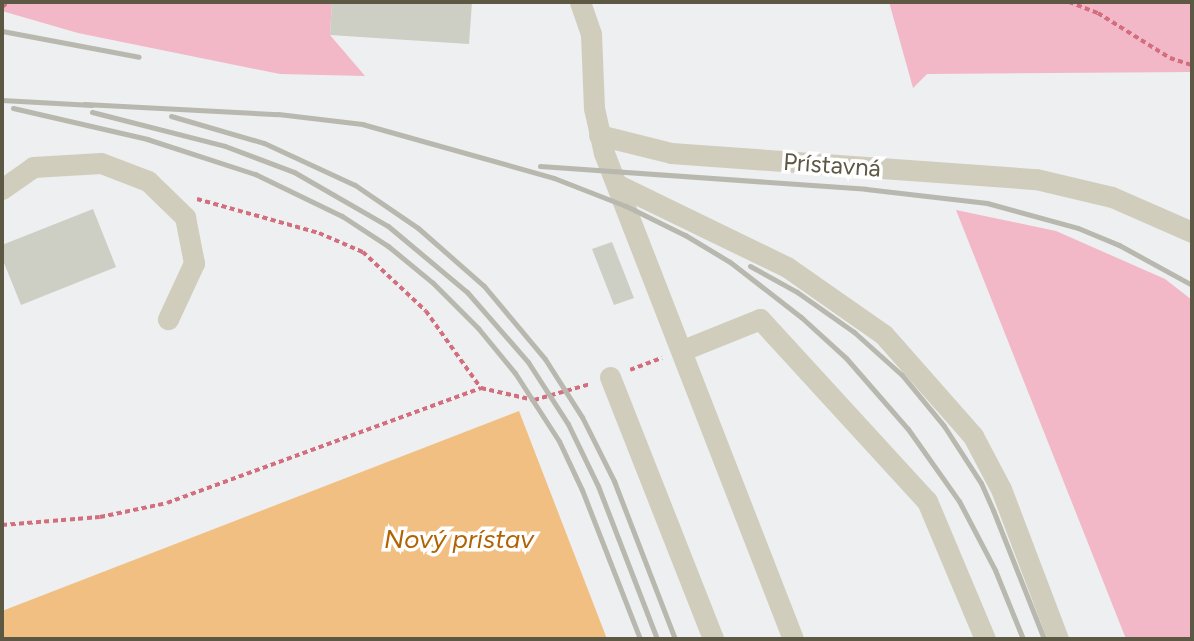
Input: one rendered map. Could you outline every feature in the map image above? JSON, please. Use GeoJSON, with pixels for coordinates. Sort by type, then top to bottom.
{"type":"FeatureCollection","features":[{"type":"Feature","properties":{"kind":"street"},"geometry":{"type":"LineString","coordinates":[[580,2],[591,34],[594,108],[599,135],[793,639]]}},
{"type":"Feature","properties":{"kind":"street","name":"Prístavná"},"geometry":{"type":"LineString","coordinates":[[599,135],[671,153],[1036,179],[1112,197],[1192,232]]}},
{"type":"Feature","properties":{"kind":"street"},"geometry":{"type":"LineString","coordinates":[[2,189],[33,167],[101,163],[148,181],[186,217],[194,263],[168,319]]}},
{"type":"Feature","properties":{"kind":"street"},"geometry":{"type":"LineString","coordinates":[[618,185],[786,267],[884,335],[973,436],[1001,489],[1058,639]]}},
{"type":"Feature","properties":{"kind":"street"},"geometry":{"type":"LineString","coordinates":[[683,350],[760,319],[927,501],[985,639]]}},
{"type":"Feature","properties":{"kind":"street"},"geometry":{"type":"LineString","coordinates":[[610,377],[713,639]]}},
{"type":"Feature","properties":{"kind":"path"},"geometry":{"type":"LineString","coordinates":[[2,7],[8,2]]}},
{"type":"Feature","properties":{"kind":"path"},"geometry":{"type":"LineString","coordinates":[[1069,2],[1098,13],[1170,58],[1192,65]]}},
{"type":"Feature","properties":{"kind":"path"},"geometry":{"type":"LineString","coordinates":[[187,196],[261,214],[320,233],[363,252],[426,311],[481,388]]}},
{"type":"Feature","properties":{"kind":"path"},"geometry":{"type":"LineString","coordinates":[[2,525],[100,517],[167,503],[481,388],[534,400],[610,377],[683,350]]}},
{"type":"Feature","properties":{"kind":"shaded area"},"geometry":{"type":"Polygon","coordinates":[[[2,2],[332,2],[330,35],[365,76],[280,74],[78,33],[2,11],[2,2]]]}},
{"type":"Feature","properties":{"kind":"shaded area"},"geometry":{"type":"Polygon","coordinates":[[[889,2],[1192,2],[1192,72],[927,74],[913,88],[889,2]]]}},
{"type":"Feature","properties":{"kind":"shaded area"},"geometry":{"type":"Polygon","coordinates":[[[956,210],[1056,231],[1165,279],[1192,300],[1192,639],[1126,639],[956,210]]]}},
{"type":"Feature","properties":{"kind":"water","name":"Nový prístav"},"geometry":{"type":"Polygon","coordinates":[[[519,411],[607,639],[2,639],[2,611],[519,411]]]}},
{"type":"Feature","properties":{"kind":"building"},"geometry":{"type":"Polygon","coordinates":[[[332,2],[472,2],[469,44],[330,35],[332,2]]]}},
{"type":"Feature","properties":{"kind":"building"},"geometry":{"type":"Polygon","coordinates":[[[93,209],[116,267],[21,305],[2,258],[2,245],[93,209]]]}},
{"type":"Feature","properties":{"kind":"building"},"geometry":{"type":"Polygon","coordinates":[[[612,242],[634,298],[614,305],[592,249],[612,242]]]}},
{"type":"Feature","properties":{"kind":"railway"},"geometry":{"type":"LineString","coordinates":[[2,31],[139,57]]}},
{"type":"Feature","properties":{"kind":"railway"},"geometry":{"type":"LineString","coordinates":[[2,100],[92,105]]}},
{"type":"Feature","properties":{"kind":"railway"},"geometry":{"type":"LineString","coordinates":[[84,104],[278,114],[362,124],[554,178],[626,206],[685,235],[730,262],[801,317],[846,358],[908,429],[959,501],[995,570],[1023,639]]}},
{"type":"Feature","properties":{"kind":"railway"},"geometry":{"type":"LineString","coordinates":[[13,108],[147,139],[255,174],[342,216],[388,246],[433,283],[478,328],[515,373],[559,441],[582,490],[640,639]]}},
{"type":"Feature","properties":{"kind":"railway"},"geometry":{"type":"LineString","coordinates":[[92,112],[225,146],[294,172],[388,226],[467,292],[528,362],[568,424],[598,486],[657,639]]}},
{"type":"Feature","properties":{"kind":"railway"},"geometry":{"type":"LineString","coordinates":[[171,116],[264,143],[355,185],[418,228],[484,286],[545,359],[582,417],[614,481],[675,639]]}},
{"type":"Feature","properties":{"kind":"railway"},"geometry":{"type":"LineString","coordinates":[[540,166],[866,189],[987,203],[1078,228],[1119,245],[1192,285]]}},
{"type":"Feature","properties":{"kind":"railway"},"geometry":{"type":"LineString","coordinates":[[750,266],[797,292],[854,332],[902,375],[944,426],[981,483],[1044,639]]}}]}
